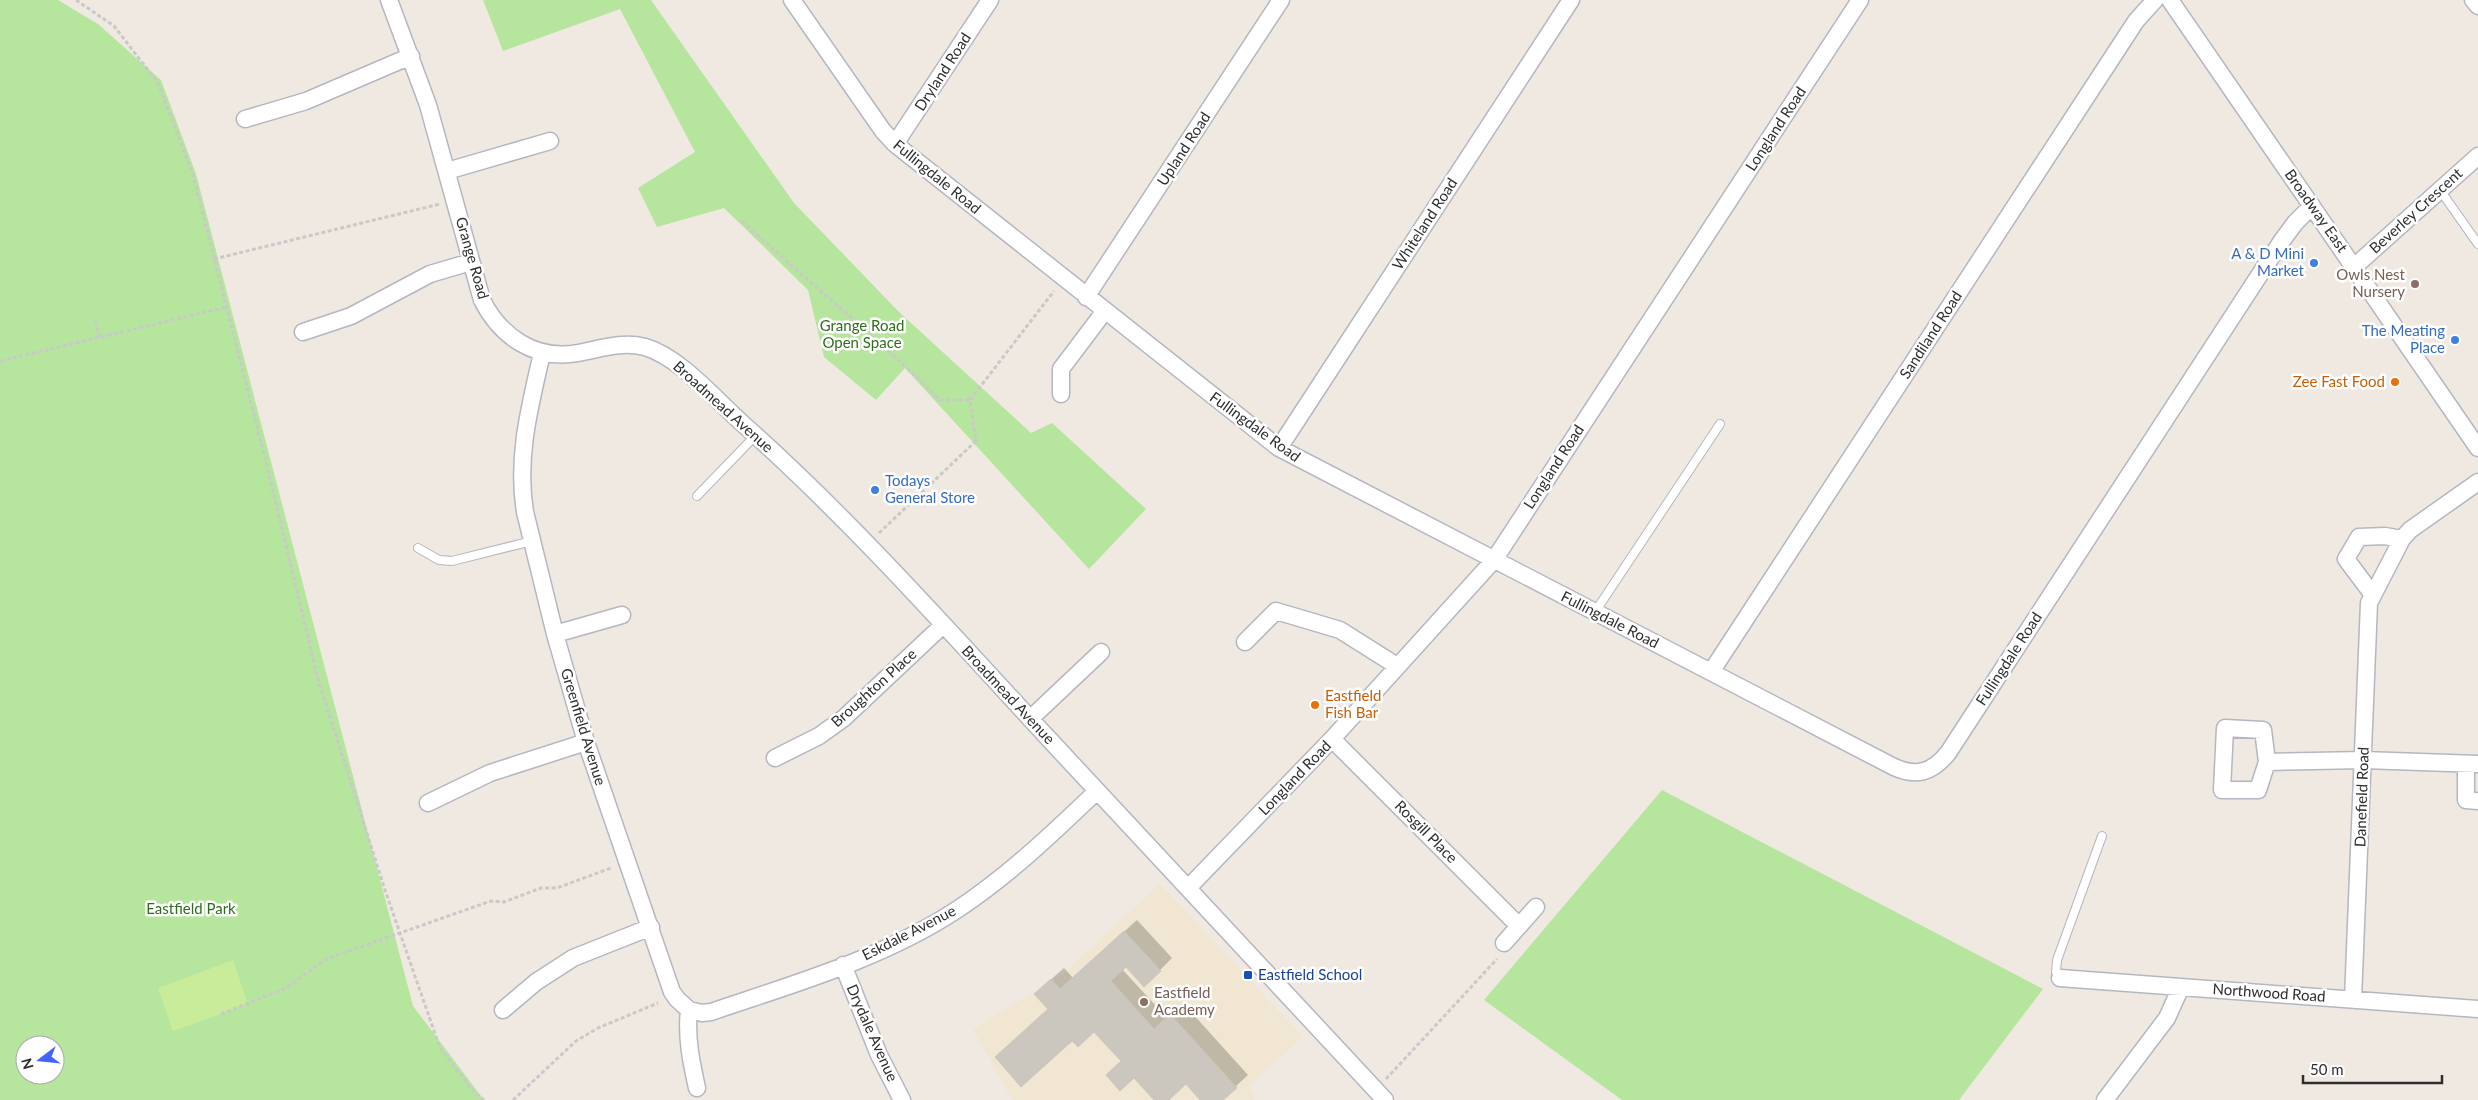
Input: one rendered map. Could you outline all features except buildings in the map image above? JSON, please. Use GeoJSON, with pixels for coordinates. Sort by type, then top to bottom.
{"type":"FeatureCollection","features":[{"type":"Feature","properties":{"kind":"street","name":"Grange Road"},"geometry":{"type":"LineString","coordinates":[[389,0],[412,56],[447,170],[482,300],[490,315],[513,339],[542,353],[566,355],[596,349]]}},
{"type":"Feature","properties":{"kind":"street","name":"Fullingdale Road"},"geometry":{"type":"LineString","coordinates":[[792,0],[883,131],[895,144],[1104,312],[1279,448],[1894,767],[1917,774],[1935,767],[1948,753],[2281,242],[2295,223],[2312,206]]}},
{"type":"Feature","properties":{"kind":"street","name":"Dryland Road"},"geometry":{"type":"LineString","coordinates":[[895,144],[990,0]]}},
{"type":"Feature","properties":{"kind":"street","name":"Upland Road"},"geometry":{"type":"LineString","coordinates":[[1086,297],[1281,0]]}},
{"type":"Feature","properties":{"kind":"street","name":"Whiteland Road"},"geometry":{"type":"LineString","coordinates":[[1279,448],[1571,0]]}},
{"type":"Feature","properties":{"kind":"street","name":"Longland Road"},"geometry":{"type":"LineString","coordinates":[[1188,888],[1332,739],[1494,560],[1860,0]]}},
{"type":"Feature","properties":{"kind":"street","name":"Sandiland Road"},"geometry":{"type":"LineString","coordinates":[[1711,672],[2136,21],[2154,0]]}},
{"type":"Feature","properties":{"kind":"street","name":"Broadway East"},"geometry":{"type":"LineString","coordinates":[[2170,0],[2478,448]]}},
{"type":"Feature","properties":{"kind":"street"},"geometry":{"type":"LineString","coordinates":[[2473,0],[2478,6]]}},
{"type":"Feature","properties":{"kind":"street"},"geometry":{"type":"LineString","coordinates":[[245,119],[306,101],[412,56]]}},
{"type":"Feature","properties":{"kind":"street"},"geometry":{"type":"LineString","coordinates":[[447,170],[550,141]]}},
{"type":"Feature","properties":{"kind":"street","name":"Beverley Crescent"},"geometry":{"type":"LineString","coordinates":[[2354,267],[2478,156]]}},
{"type":"Feature","properties":{"kind":"street"},"geometry":{"type":"LineString","coordinates":[[303,332],[352,316],[430,274],[471,262]]}},
{"type":"Feature","properties":{"kind":"street"},"geometry":{"type":"LineString","coordinates":[[1061,394],[1061,369],[1104,312]]}},
{"type":"Feature","properties":{"kind":"street","name":"Broadmead Avenue"},"geometry":{"type":"LineString","coordinates":[[596,349],[623,344],[646,347],[656,352],[682,369],[756,435],[867,544],[943,624],[1380,1097]]}},
{"type":"Feature","properties":{"kind":"street","name":"Greenfield Avenue"},"geometry":{"type":"LineString","coordinates":[[542,353],[525,427],[521,458],[522,493],[532,541],[555,634],[586,742],[626,862],[675,997],[689,1010]]}},
{"type":"Feature","properties":{"kind":"street","name":"Danefield Road"},"geometry":{"type":"LineString","coordinates":[[2353,999],[2370,604],[2402,539],[2410,530],[2478,482]]}},
{"type":"Feature","properties":{"kind":"street"},"geometry":{"type":"LineString","coordinates":[[2373,595],[2346,559],[2359,537],[2385,536],[2402,539]]}},
{"type":"Feature","properties":{"kind":"street"},"geometry":{"type":"LineString","coordinates":[[1245,642],[1276,611],[1340,630],[1397,666]]}},
{"type":"Feature","properties":{"kind":"street"},"geometry":{"type":"LineString","coordinates":[[555,634],[622,615]]}},
{"type":"Feature","properties":{"kind":"street","name":"Broughton Place"},"geometry":{"type":"LineString","coordinates":[[775,758],[811,740],[844,718],[943,624]]}},
{"type":"Feature","properties":{"kind":"street"},"geometry":{"type":"LineString","coordinates":[[1030,719],[1101,652]]}},
{"type":"Feature","properties":{"kind":"street","name":"Rosgill Place"},"geometry":{"type":"LineString","coordinates":[[1332,739],[1519,926]]}},
{"type":"Feature","properties":{"kind":"street"},"geometry":{"type":"LineString","coordinates":[[428,803],[490,772],[586,742]]}},
{"type":"Feature","properties":{"kind":"street"},"geometry":{"type":"LineString","coordinates":[[2266,762],[2364,760],[2472,764],[2466,800],[2478,801]]}},
{"type":"Feature","properties":{"kind":"street","name":"Eskdale Avenue"},"geometry":{"type":"LineString","coordinates":[[689,1010],[702,1013],[711,1012],[877,952],[916,933],[974,898],[1023,859],[1097,791]]}},
{"type":"Feature","properties":{"kind":"street"},"geometry":{"type":"LineString","coordinates":[[1504,943],[1536,907]]}},
{"type":"Feature","properties":{"kind":"street"},"geometry":{"type":"LineString","coordinates":[[503,1010],[536,982],[573,958],[650,927]]}},
{"type":"Feature","properties":{"kind":"street","name":"Drydale Avenue"},"geometry":{"type":"LineString","coordinates":[[843,965],[879,1055],[902,1100]]}},
{"type":"Feature","properties":{"kind":"street","name":"Northwood Road"},"geometry":{"type":"LineString","coordinates":[[2060,978],[2478,1009]]}},
{"type":"Feature","properties":{"kind":"street"},"geometry":{"type":"LineString","coordinates":[[2105,1100],[2168,1018],[2181,987]]}},
{"type":"Feature","properties":{"kind":"street"},"geometry":{"type":"LineString","coordinates":[[689,1010],[688,1050],[697,1088]]}},
{"type":"Feature","properties":{"kind":"lane"},"geometry":{"type":"LineString","coordinates":[[2440,190],[2478,244]]}},
{"type":"Feature","properties":{"kind":"lane"},"geometry":{"type":"LineString","coordinates":[[1595,612],[1720,424]]}},
{"type":"Feature","properties":{"kind":"lane"},"geometry":{"type":"LineString","coordinates":[[697,496],[756,435]]}},
{"type":"Feature","properties":{"kind":"lane"},"geometry":{"type":"LineString","coordinates":[[418,548],[439,560],[452,560],[532,541]]}},
{"type":"Feature","properties":{"kind":"lane"},"geometry":{"type":"LineString","coordinates":[[2060,978],[2056,972],[2058,960],[2102,836]]}},
{"type":"Feature","properties":{"kind":"path"},"geometry":{"type":"LineString","coordinates":[[76,0],[114,26],[158,83],[193,175],[318,679],[398,934],[440,1048],[473,1091],[484,1100]]}},
{"type":"Feature","properties":{"kind":"path"},"geometry":{"type":"LineString","coordinates":[[214,259],[455,200]]}},
{"type":"Feature","properties":{"kind":"path"},"geometry":{"type":"LineString","coordinates":[[742,220],[814,287],[903,363],[940,400],[970,400]]}},
{"type":"Feature","properties":{"kind":"path"},"geometry":{"type":"LineString","coordinates":[[867,544],[976,441],[970,400],[1063,279]]}},
{"type":"Feature","properties":{"kind":"path"},"geometry":{"type":"LineString","coordinates":[[0,361],[227,307]]}},
{"type":"Feature","properties":{"kind":"path"},"geometry":{"type":"LineString","coordinates":[[95,321],[100,337]]}},
{"type":"Feature","properties":{"kind":"path"},"geometry":{"type":"LineString","coordinates":[[221,1014],[286,988],[326,959],[490,901],[504,902],[541,888],[557,888],[626,862]]}},
{"type":"Feature","properties":{"kind":"path"},"geometry":{"type":"LineString","coordinates":[[1380,1097],[1504,952],[1504,943]]}},
{"type":"Feature","properties":{"kind":"path"},"geometry":{"type":"LineString","coordinates":[[513,1100],[552,1061],[598,1028],[675,997]]}},
{"type":"Feature","properties":{"kind":"shaded area","name":"Eastfield Academy"},"geometry":{"type":"Polygon","coordinates":[[[1160,884],[1303,1037],[1248,1085],[1255,1098],[1253,1100],[1012,1100],[973,1029],[1061,976],[1160,884]]]}},
{"type":"Feature","properties":{"kind":"green space","name":"Eastfield Park"},"geometry":{"type":"Polygon","coordinates":[[[0,0],[58,0],[98,24],[161,80],[196,174],[413,1006],[484,1100],[0,1100],[0,0]]]}},
{"type":"Feature","properties":{"kind":"green space","name":"Grange Road Open Space"},"geometry":{"type":"Polygon","coordinates":[[[483,0],[651,0],[794,203],[899,312],[1031,433],[1052,423],[1146,509],[1089,569],[905,368],[876,400],[824,357],[808,290],[724,208],[657,227],[638,188],[695,152],[620,9],[503,51],[483,0]]]}},
{"type":"Feature","properties":{"kind":"green space"},"geometry":{"type":"Polygon","coordinates":[[[1662,790],[2043,989],[1959,1100],[1622,1100],[1484,1000],[1662,790]]]}},
{"type":"Feature","properties":{"kind":"green space"},"geometry":{"type":"Polygon","coordinates":[[[233,960],[248,1004],[173,1031],[158,988],[233,960]]]}},
{"type":"Feature","properties":{"kind":"place","name":"A & D Mini Market"},"geometry":{"type":"Point","coordinates":[2314,263]}},
{"type":"Feature","properties":{"kind":"place","name":"Owls Nest Nursery"},"geometry":{"type":"Point","coordinates":[2415,284]}},
{"type":"Feature","properties":{"kind":"place","name":"The Meating Place"},"geometry":{"type":"Point","coordinates":[2455,340]}},
{"type":"Feature","properties":{"kind":"place","name":"Zee Fast Food"},"geometry":{"type":"Point","coordinates":[2395,382]}},
{"type":"Feature","properties":{"kind":"place","name":"Todays General Store"},"geometry":{"type":"Point","coordinates":[875,490]}},
{"type":"Feature","properties":{"kind":"place","name":"Eastfield Fish Bar"},"geometry":{"type":"Point","coordinates":[1315,705]}},
{"type":"Feature","properties":{"kind":"place","name":"Eastfield School"},"geometry":{"type":"Point","coordinates":[1248,975]}},
{"type":"Feature","properties":{"kind":"place","name":"Eastfield Academy"},"geometry":{"type":"Point","coordinates":[1144,1002]}}]}
